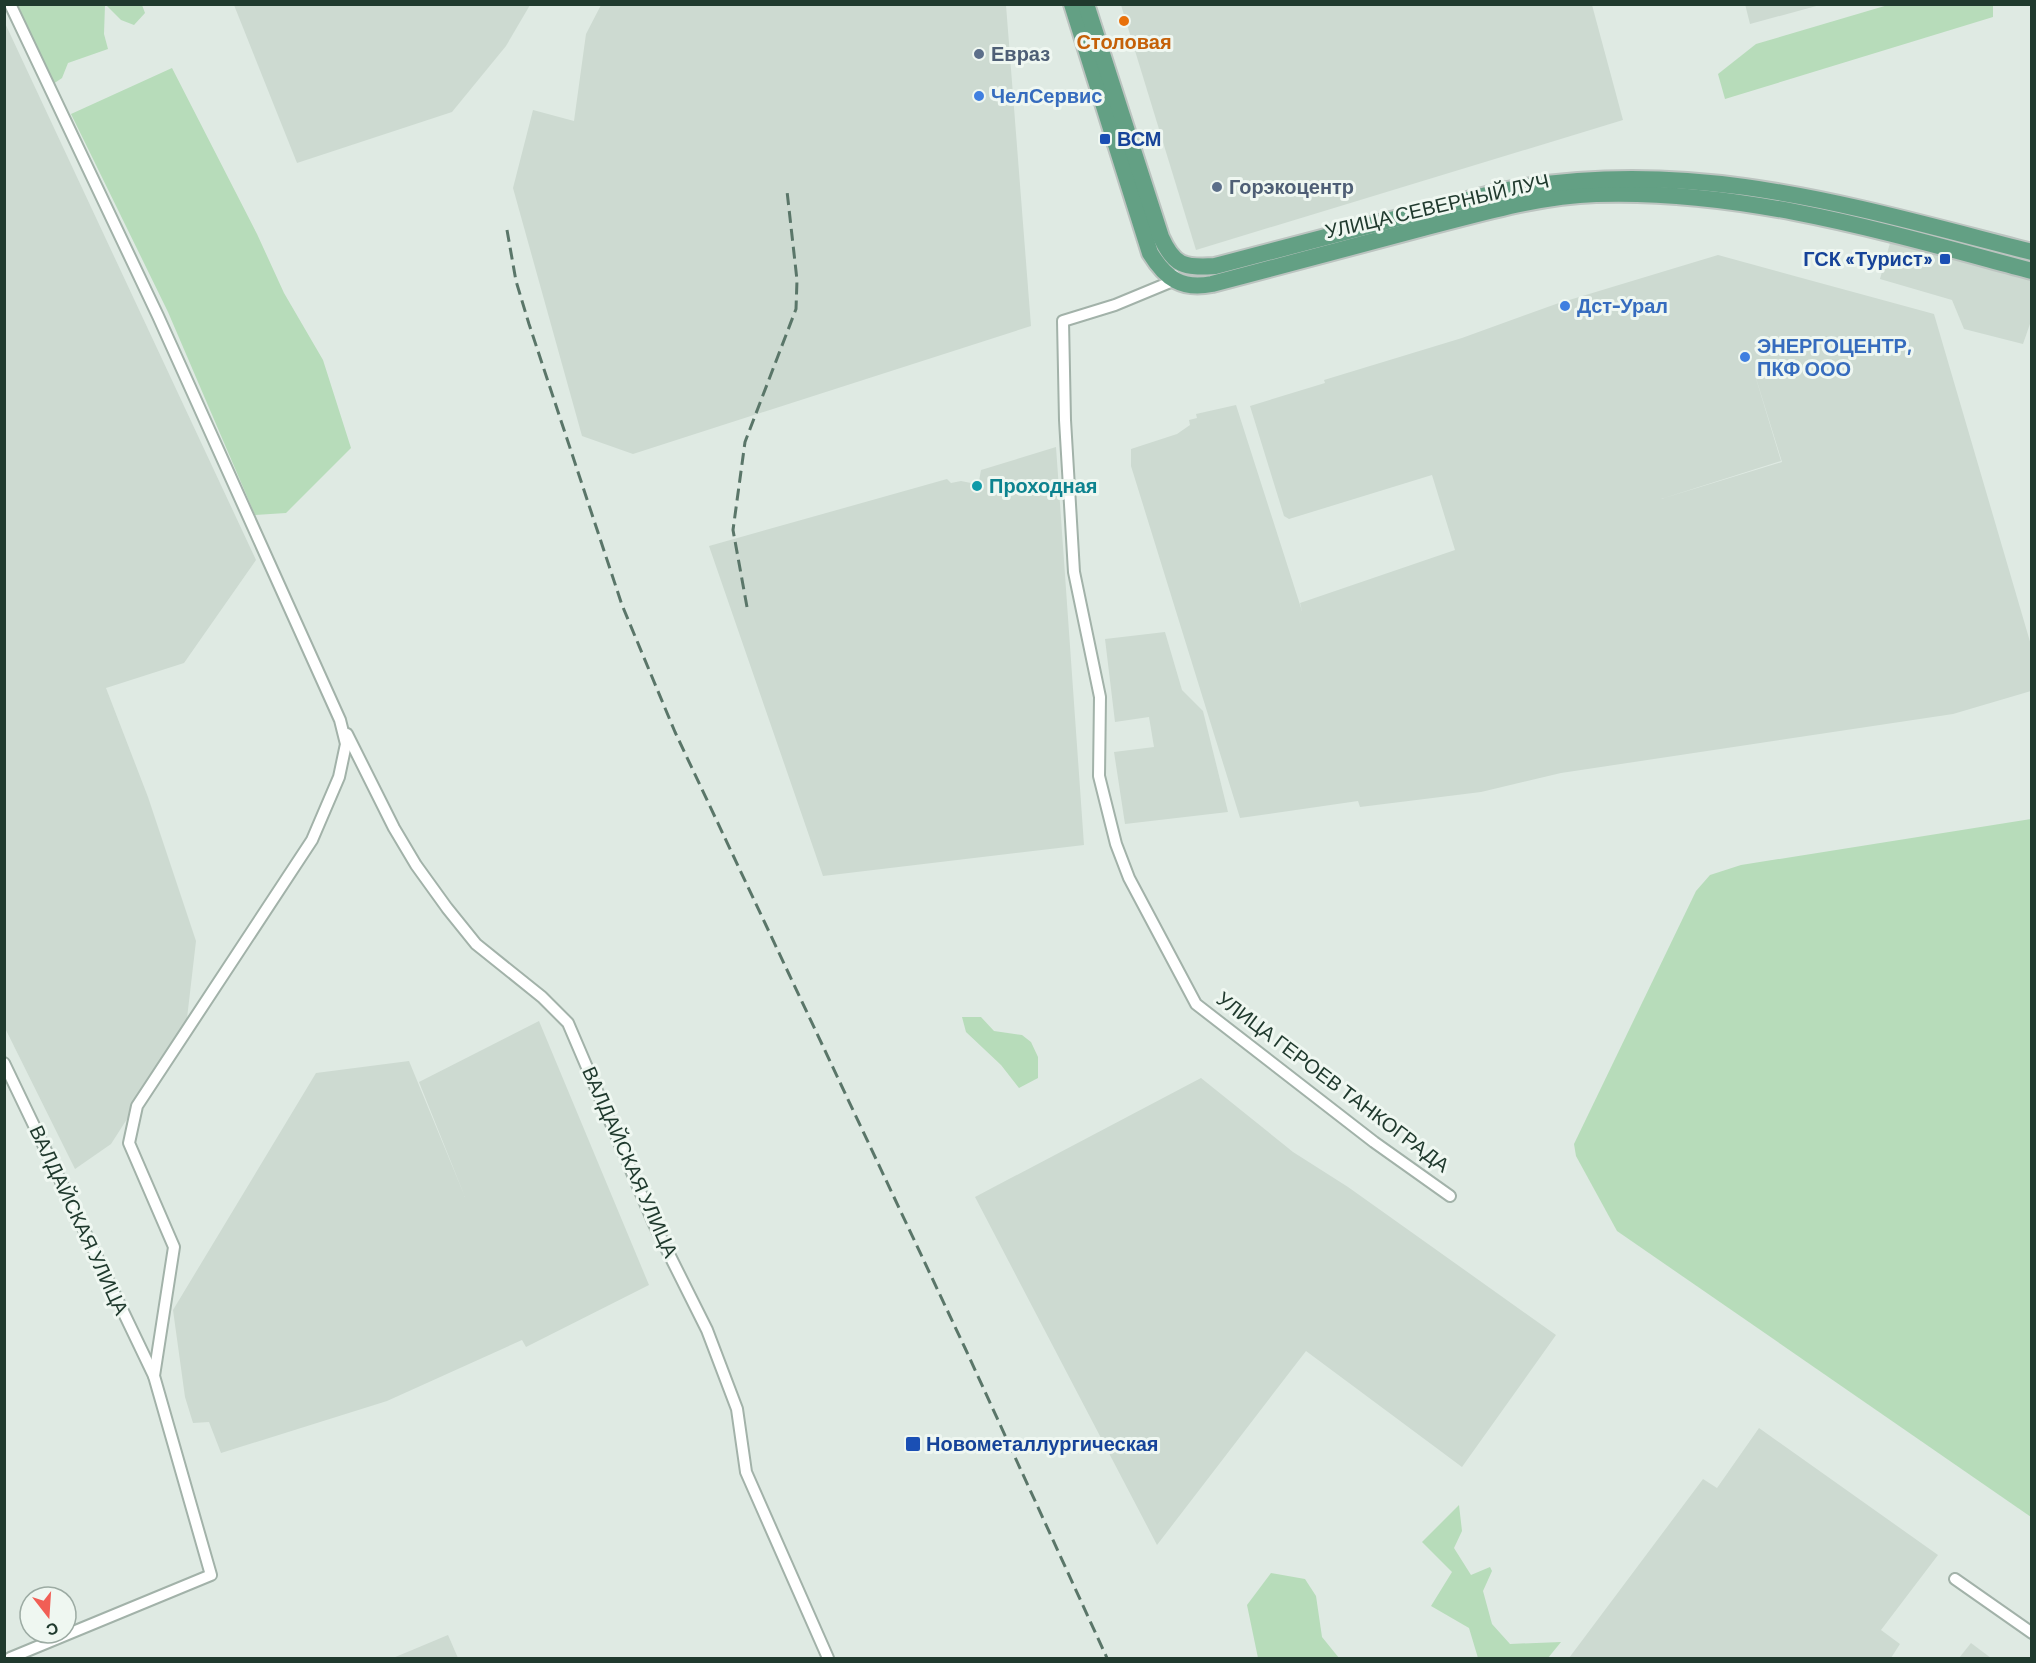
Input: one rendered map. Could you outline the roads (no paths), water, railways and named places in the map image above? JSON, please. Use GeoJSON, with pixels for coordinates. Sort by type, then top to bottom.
{"type":"FeatureCollection","features":[{"type":"Feature","properties":{"kind":"main road"},"geometry":{"type":"LineString","coordinates":[[1072,4],[1141,230],[1161,271],[1173,281]]}},
{"type":"Feature","properties":{"kind":"main road"},"geometry":{"type":"LineString","coordinates":[[1086,4],[1161,237],[1167,250],[1178,263]]}},
{"type":"Feature","properties":{"kind":"main road","name":"УЛИЦА СЕВЕРНЫЙ ЛУЧ"},"geometry":{"type":"LineString","coordinates":[[1178,263],[1194,268],[1215,266],[1502,191],[1544,183],[1616,177],[1718,182],[1823,200],[2031,252]]}},
{"type":"Feature","properties":{"kind":"main road","name":"УЛИЦА СЕВЕРНЫЙ ЛУЧ"},"geometry":{"type":"LineString","coordinates":[[1173,281],[1199,287],[1469,216],[1543,200],[1594,194],[1708,198],[1763,207],[1884,231],[2031,271]]}},
{"type":"Feature","properties":{"kind":"street"},"geometry":{"type":"LineString","coordinates":[[10,4],[158,316],[340,720],[346,744],[339,777],[312,840],[137,1106],[129,1143],[174,1247],[154,1376]]}},
{"type":"Feature","properties":{"kind":"street"},"geometry":{"type":"LineString","coordinates":[[1173,281],[1178,263]]}},
{"type":"Feature","properties":{"kind":"street","name":"УЛИЦА ГЕРОЕВ ТАНКОГРАДА"},"geometry":{"type":"LineString","coordinates":[[1173,281],[1115,305],[1063,321],[1065,420],[1074,572],[1100,697],[1099,776],[1116,844],[1129,878],[1196,1004],[1356,1128],[1450,1196]]}},
{"type":"Feature","properties":{"kind":"street","name":"ВАЛДАЙСКАЯ УЛИЦА"},"geometry":{"type":"LineString","coordinates":[[340,720],[394,828],[416,865],[447,908],[476,944],[542,997],[568,1023],[654,1224],[707,1330],[737,1409],[746,1472],[828,1659]]}},
{"type":"Feature","properties":{"kind":"street","name":"ВАЛДАЙСКАЯ УЛИЦА"},"geometry":{"type":"LineString","coordinates":[[4,1063],[154,1376],[211,1575],[10,1659]]}},
{"type":"Feature","properties":{"kind":"street"},"geometry":{"type":"LineString","coordinates":[[1955,1579],[2031,1633]]}},
{"type":"Feature","properties":{"kind":"railway"},"geometry":{"type":"LineString","coordinates":[[747,607],[733,530],[745,442],[796,309],[797,280],[787,191]]}},
{"type":"Feature","properties":{"kind":"railway"},"geometry":{"type":"LineString","coordinates":[[507,230],[516,281],[529,324],[622,605],[675,732],[965,1348],[1107,1658]]}},
{"type":"Feature","properties":{"kind":"place","name":"Столовая"},"geometry":{"type":"Point","coordinates":[1124,21]}},
{"type":"Feature","properties":{"kind":"place","name":"Евраз"},"geometry":{"type":"Point","coordinates":[979,54]}},
{"type":"Feature","properties":{"kind":"place","name":"ЧелСервис"},"geometry":{"type":"Point","coordinates":[979,96]}},
{"type":"Feature","properties":{"kind":"place","name":"ВСМ"},"geometry":{"type":"Point","coordinates":[1105,139]}},
{"type":"Feature","properties":{"kind":"place","name":"Горэкоцентр"},"geometry":{"type":"Point","coordinates":[1217,187]}},
{"type":"Feature","properties":{"kind":"place","name":"ГСК «Турист»"},"geometry":{"type":"Point","coordinates":[1945,259]}},
{"type":"Feature","properties":{"kind":"place","name":"Дст-Урал"},"geometry":{"type":"Point","coordinates":[1565,306]}},
{"type":"Feature","properties":{"kind":"place","name":"ЭНЕРГОЦЕНТР, ПКФ ООО"},"geometry":{"type":"Point","coordinates":[1745,357]}},
{"type":"Feature","properties":{"kind":"place","name":"Проходная"},"geometry":{"type":"Point","coordinates":[977,486]}},
{"type":"Feature","properties":{"kind":"place","name":"Новометаллургическая"},"geometry":{"type":"Point","coordinates":[913,1444]}}]}
